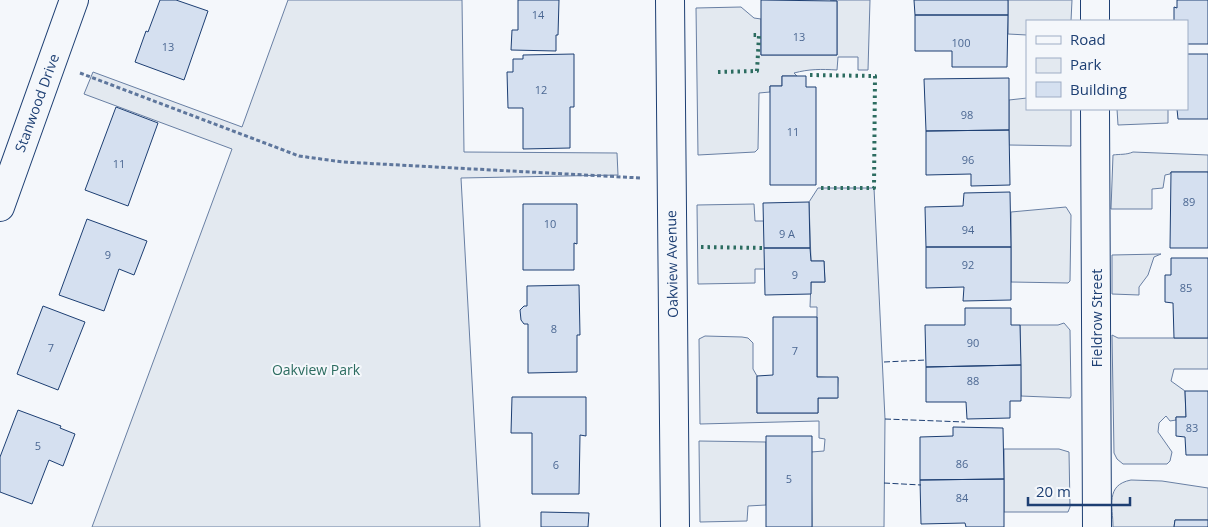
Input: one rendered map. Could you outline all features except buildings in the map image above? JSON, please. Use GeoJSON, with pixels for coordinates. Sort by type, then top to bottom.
{"type":"FeatureCollection","features":[{"type":"Feature","properties":{"kind":"street","name":"Stanwood Drive"},"geometry":{"type":"LineString","coordinates":[[0,207],[74,0]]}},
{"type":"Feature","properties":{"kind":"street","name":"Oakview Avenue"},"geometry":{"type":"LineString","coordinates":[[670,0],[675,527]]}},
{"type":"Feature","properties":{"kind":"street"},"geometry":{"type":"LineString","coordinates":[[1094,0],[1095,20]]}},
{"type":"Feature","properties":{"kind":"street","name":"Fieldrow Street"},"geometry":{"type":"LineString","coordinates":[[1095,110],[1098,527]]}},
{"type":"Feature","properties":{"kind":"path"},"geometry":{"type":"LineString","coordinates":[[51,62],[299,156],[342,162],[671,180]]}},
{"type":"Feature","properties":{"kind":"green space","name":"Oakview Park"},"geometry":{"type":"Polygon","coordinates":[[[288,0],[462,0],[464,152],[617,153],[618,175],[461,178],[480,527],[92,527],[232,149],[84,94],[93,72],[242,127],[288,0]]]}},
{"type":"Feature","properties":{"kind":"green space"},"geometry":{"type":"Polygon","coordinates":[[[830,0],[870,0],[868,70],[858,70],[858,57],[838,57],[837,70],[810,70],[794,73],[797,76],[782,76],[782,86],[770,86],[770,92],[759,93],[758,149],[755,152],[698,155],[696,8],[741,7],[754,18],[761,19],[761,55],[837,55],[837,1],[830,0]]]}},
{"type":"Feature","properties":{"kind":"green space"},"geometry":{"type":"Polygon","coordinates":[[[1008,0],[1072,0],[1071,20],[1026,20],[1026,35],[1008,34],[1008,0]]]}},
{"type":"Feature","properties":{"kind":"green space"},"geometry":{"type":"Polygon","coordinates":[[[1026,98],[1026,110],[1071,110],[1071,146],[1009,145],[1009,100],[1026,98]]]}},
{"type":"Feature","properties":{"kind":"green space"},"geometry":{"type":"Polygon","coordinates":[[[1117,110],[1168,110],[1168,123],[1118,125],[1117,110]]]}},
{"type":"Feature","properties":{"kind":"green space"},"geometry":{"type":"Polygon","coordinates":[[[1133,152],[1208,155],[1208,172],[1171,172],[1165,175],[1163,188],[1152,189],[1152,209],[1111,209],[1113,155],[1133,152]]]}},
{"type":"Feature","properties":{"kind":"green space"},"geometry":{"type":"Polygon","coordinates":[[[818,188],[874,188],[885,419],[884,527],[812,527],[811,452],[824,451],[825,439],[819,438],[819,421],[700,424],[699,339],[705,336],[742,337],[748,338],[753,343],[753,369],[757,376],[757,413],[818,413],[818,398],[837,398],[838,378],[817,377],[817,307],[810,307],[811,282],[825,282],[824,261],[811,261],[809,202],[818,188]]]}},
{"type":"Feature","properties":{"kind":"green space"},"geometry":{"type":"Polygon","coordinates":[[[754,204],[755,221],[765,221],[765,269],[755,269],[755,283],[698,284],[697,205],[754,204]]]}},
{"type":"Feature","properties":{"kind":"green space"},"geometry":{"type":"Polygon","coordinates":[[[1066,207],[1071,215],[1070,281],[1068,283],[1011,282],[1011,212],[1066,207]]]}},
{"type":"Feature","properties":{"kind":"green space"},"geometry":{"type":"Polygon","coordinates":[[[1161,254],[1154,257],[1148,275],[1139,287],[1139,295],[1112,294],[1112,255],[1161,254]]]}},
{"type":"Feature","properties":{"kind":"green space"},"geometry":{"type":"Polygon","coordinates":[[[1064,323],[1070,330],[1070,398],[1021,396],[1020,325],[1058,325],[1064,323]]]}},
{"type":"Feature","properties":{"kind":"green space"},"geometry":{"type":"Polygon","coordinates":[[[1112,335],[1118,338],[1208,338],[1208,369],[1174,369],[1171,381],[1185,391],[1186,417],[1176,417],[1176,420],[1170,421],[1166,416],[1159,423],[1158,432],[1172,452],[1170,461],[1167,464],[1123,464],[1114,453],[1112,335]]]}},
{"type":"Feature","properties":{"kind":"green space"},"geometry":{"type":"Polygon","coordinates":[[[699,441],[766,442],[766,505],[748,506],[747,521],[700,522],[699,441]]]}},
{"type":"Feature","properties":{"kind":"green space"},"geometry":{"type":"Polygon","coordinates":[[[1004,449],[1059,449],[1069,452],[1070,507],[1068,512],[1004,512],[1004,449]]]}},
{"type":"Feature","properties":{"kind":"green space"},"geometry":{"type":"Polygon","coordinates":[[[1131,480],[1162,481],[1208,488],[1208,520],[1175,520],[1174,527],[1113,527],[1112,498],[1114,492],[1117,486],[1131,480]]]}},
{"type":"Feature","properties":{"kind":"hedge"},"geometry":{"type":"LineString","coordinates":[[718,72],[757,71],[759,35],[752,35]]}},
{"type":"Feature","properties":{"kind":"hedge"},"geometry":{"type":"LineString","coordinates":[[810,75],[875,76],[874,188],[818,188]]}},
{"type":"Feature","properties":{"kind":"hedge"},"geometry":{"type":"LineString","coordinates":[[701,247],[764,248]]}},
{"type":"Feature","properties":{"kind":"fence"},"geometry":{"type":"LineString","coordinates":[[884,362],[926,360]]}},
{"type":"Feature","properties":{"kind":"fence"},"geometry":{"type":"LineString","coordinates":[[885,419],[965,422]]}},
{"type":"Feature","properties":{"kind":"fence"},"geometry":{"type":"LineString","coordinates":[[884,483],[921,485]]}}]}
